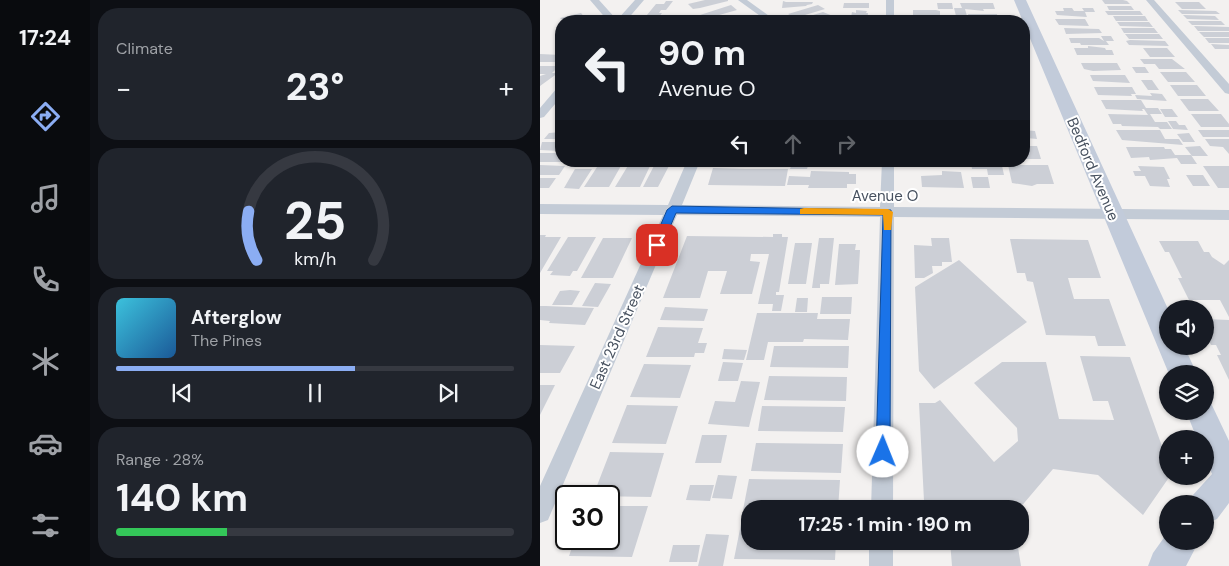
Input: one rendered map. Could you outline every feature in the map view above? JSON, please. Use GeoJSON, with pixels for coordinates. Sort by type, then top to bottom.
{"type":"FeatureCollection","features":[{"type":"Feature","properties":{"kind":"main road","name":"Bedford Avenue"},"geometry":{"type":"LineString","coordinates":[[1020,0],[1026,15]]}},
{"type":"Feature","properties":{"kind":"main road","name":"Bedford Avenue"},"geometry":{"type":"LineString","coordinates":[[1030,23],[1159,318]]}},
{"type":"Feature","properties":{"kind":"main road"},"geometry":{"type":"LineString","coordinates":[[1204,420],[1229,477],[1214,496]]}},
{"type":"Feature","properties":{"kind":"main road"},"geometry":{"type":"LineString","coordinates":[[1166,566],[1176,550]]}},
{"type":"Feature","properties":{"kind":"street"},"geometry":{"type":"LineString","coordinates":[[594,0],[608,15]]}},
{"type":"Feature","properties":{"kind":"street"},"geometry":{"type":"LineString","coordinates":[[626,15],[640,0]]}},
{"type":"Feature","properties":{"kind":"street"},"geometry":{"type":"LineString","coordinates":[[742,0],[760,9],[766,15]]}},
{"type":"Feature","properties":{"kind":"street"},"geometry":{"type":"LineString","coordinates":[[890,0],[890,15]]}},
{"type":"Feature","properties":{"kind":"street"},"geometry":{"type":"LineString","coordinates":[[1150,0],[1229,91]]}},
{"type":"Feature","properties":{"kind":"street"},"geometry":{"type":"LineString","coordinates":[[758,15],[760,9]]}},
{"type":"Feature","properties":{"kind":"street"},"geometry":{"type":"LineString","coordinates":[[540,115],[555,97]]}},
{"type":"Feature","properties":{"kind":"street","name":"East 23rd Street"},"geometry":{"type":"LineString","coordinates":[[540,512],[691,167]]}},
{"type":"Feature","properties":{"kind":"street"},"geometry":{"type":"LineString","coordinates":[[882,500],[888,167]]}},
{"type":"Feature","properties":{"kind":"street","name":"Avenue O"},"geometry":{"type":"LineString","coordinates":[[540,209],[1229,215]]}},
{"type":"Feature","properties":{"kind":"street"},"geometry":{"type":"LineString","coordinates":[[881,550],[881,566]]}},
{"type":"Feature","properties":{"kind":"building"},"geometry":{"type":"Polygon","coordinates":[[[705,0],[728,1],[693,9],[688,4],[705,0]]]}},
{"type":"Feature","properties":{"kind":"building"},"geometry":{"type":"Polygon","coordinates":[[[1102,0],[1123,0],[1130,4],[1105,4],[1102,0]]]}},
{"type":"Feature","properties":{"kind":"building"},"geometry":{"type":"Polygon","coordinates":[[[666,1],[673,1],[666,10],[661,10],[659,13],[662,13],[660,15],[647,15],[656,4],[664,4],[666,1]]]}},
{"type":"Feature","properties":{"kind":"building"},"geometry":{"type":"Polygon","coordinates":[[[783,1],[813,2],[806,6],[782,8],[783,1]]]}},
{"type":"Feature","properties":{"kind":"building"},"geometry":{"type":"Polygon","coordinates":[[[1175,2],[1199,2],[1206,9],[1182,9],[1175,2]]]}},
{"type":"Feature","properties":{"kind":"building"},"geometry":{"type":"Polygon","coordinates":[[[844,3],[869,3],[869,8],[843,8],[844,3]]]}},
{"type":"Feature","properties":{"kind":"building"},"geometry":{"type":"Polygon","coordinates":[[[937,3],[952,3],[953,9],[938,9],[937,3]]]}},
{"type":"Feature","properties":{"kind":"building"},"geometry":{"type":"Polygon","coordinates":[[[960,3],[993,3],[995,9],[983,9],[984,11],[965,9],[967,15],[956,15],[954,8],[962,8],[960,3]]]}},
{"type":"Feature","properties":{"kind":"building"},"geometry":{"type":"Polygon","coordinates":[[[731,5],[737,10],[719,15],[700,15],[731,5]]]}},
{"type":"Feature","properties":{"kind":"building"},"geometry":{"type":"Polygon","coordinates":[[[818,5],[825,9],[805,15],[788,14],[818,5]]]}},
{"type":"Feature","properties":{"kind":"building"},"geometry":{"type":"Polygon","coordinates":[[[1107,6],[1131,6],[1134,10],[1109,10],[1107,6]]]}},
{"type":"Feature","properties":{"kind":"building"},"geometry":{"type":"Polygon","coordinates":[[[1063,8],[1084,11],[1082,8],[1093,8],[1095,12],[1085,12],[1087,17],[1057,15],[1055,11],[1064,11],[1063,8]]]}},
{"type":"Feature","properties":{"kind":"building"},"geometry":{"type":"Polygon","coordinates":[[[856,10],[867,11],[866,13],[868,13],[868,15],[851,15],[852,12],[856,13],[856,10]]]}},
{"type":"Feature","properties":{"kind":"building"},"geometry":{"type":"Polygon","coordinates":[[[913,10],[940,11],[940,15],[913,15],[913,10]]]}},
{"type":"Feature","properties":{"kind":"building"},"geometry":{"type":"Polygon","coordinates":[[[1178,10],[1216,11],[1220,14],[1182,14],[1178,10]]]}},
{"type":"Feature","properties":{"kind":"building"},"geometry":{"type":"Polygon","coordinates":[[[1105,11],[1140,11],[1143,15],[1108,15],[1105,11]]]}},
{"type":"Feature","properties":{"kind":"building"},"geometry":{"type":"Polygon","coordinates":[[[823,12],[830,15],[813,15],[823,12]]]}},
{"type":"Feature","properties":{"kind":"building"},"geometry":{"type":"Polygon","coordinates":[[[968,14],[997,15],[968,15],[968,14]]]}},
{"type":"Feature","properties":{"kind":"building"},"geometry":{"type":"Polygon","coordinates":[[[1183,15],[1215,16],[1219,20],[1187,19],[1183,15]]]}},
{"type":"Feature","properties":{"kind":"building"},"geometry":{"type":"Polygon","coordinates":[[[1113,16],[1145,16],[1148,21],[1116,21],[1113,16]]]}},
{"type":"Feature","properties":{"kind":"building"},"geometry":{"type":"Polygon","coordinates":[[[1055,19],[1085,19],[1089,26],[1059,25],[1055,19]]]}},
{"type":"Feature","properties":{"kind":"building"},"geometry":{"type":"Polygon","coordinates":[[[1188,21],[1221,21],[1225,25],[1192,25],[1188,21]]]}},
{"type":"Feature","properties":{"kind":"building"},"geometry":{"type":"Polygon","coordinates":[[[1117,22],[1149,22],[1153,27],[1120,26],[1117,22]]]}},
{"type":"Feature","properties":{"kind":"building"},"geometry":{"type":"Polygon","coordinates":[[[1194,26],[1229,27],[1229,31],[1198,31],[1194,26]]]}},
{"type":"Feature","properties":{"kind":"building"},"geometry":{"type":"Polygon","coordinates":[[[1064,28],[1099,29],[1102,33],[1066,34],[1064,28]]]}},
{"type":"Feature","properties":{"kind":"building"},"geometry":{"type":"Polygon","coordinates":[[[1121,28],[1154,28],[1158,33],[1124,33],[1121,28]]]}},
{"type":"Feature","properties":{"kind":"building"},"geometry":{"type":"Polygon","coordinates":[[[1199,32],[1229,32],[1229,37],[1204,37],[1199,32]]]}},
{"type":"Feature","properties":{"kind":"building"},"geometry":{"type":"Polygon","coordinates":[[[1125,34],[1159,34],[1163,39],[1129,39],[1125,34]]]}},
{"type":"Feature","properties":{"kind":"building"},"geometry":{"type":"Polygon","coordinates":[[[1101,36],[1111,36],[1114,41],[1106,41],[1109,45],[1081,45],[1080,43],[1071,43],[1069,38],[1099,38],[1104,41],[1101,36]]]}},
{"type":"Feature","properties":{"kind":"building"},"geometry":{"type":"Polygon","coordinates":[[[1205,38],[1229,38],[1229,43],[1209,43],[1205,38]]]}},
{"type":"Feature","properties":{"kind":"building"},"geometry":{"type":"Polygon","coordinates":[[[1126,41],[1165,41],[1169,46],[1129,45],[1126,41]]]}},
{"type":"Feature","properties":{"kind":"building"},"geometry":{"type":"Polygon","coordinates":[[[1211,44],[1229,45],[1229,49],[1215,49],[1211,44]]]}},
{"type":"Feature","properties":{"kind":"building"},"geometry":{"type":"Polygon","coordinates":[[[1088,46],[1112,50],[1114,55],[1077,55],[1074,48],[1088,48],[1088,46]]]}},
{"type":"Feature","properties":{"kind":"building"},"geometry":{"type":"Polygon","coordinates":[[[1143,48],[1167,48],[1175,57],[1150,57],[1143,48]]]}},
{"type":"Feature","properties":{"kind":"building"},"geometry":{"type":"Polygon","coordinates":[[[540,54],[555,55],[555,62],[540,62],[540,54]]]}},
{"type":"Feature","properties":{"kind":"building"},"geometry":{"type":"Polygon","coordinates":[[[1140,59],[1172,59],[1185,69],[1159,69],[1155,64],[1144,64],[1140,59]]]}},
{"type":"Feature","properties":{"kind":"building"},"geometry":{"type":"Polygon","coordinates":[[[1081,63],[1117,63],[1121,70],[1093,71],[1084,69],[1081,63]]]}},
{"type":"Feature","properties":{"kind":"building"},"geometry":{"type":"Polygon","coordinates":[[[540,66],[555,66],[555,70],[552,73],[555,73],[555,75],[540,86],[540,76],[546,74],[540,74],[540,66]]]}},
{"type":"Feature","properties":{"kind":"building"},"geometry":{"type":"Polygon","coordinates":[[[1132,67],[1145,67],[1149,73],[1136,73],[1132,67]]]}},
{"type":"Feature","properties":{"kind":"building"},"geometry":{"type":"Polygon","coordinates":[[[1160,72],[1186,72],[1195,82],[1168,82],[1160,72]]]}},
{"type":"Feature","properties":{"kind":"building"},"geometry":{"type":"Polygon","coordinates":[[[1090,75],[1125,75],[1130,83],[1093,81],[1090,75]]]}},
{"type":"Feature","properties":{"kind":"building"},"geometry":{"type":"Polygon","coordinates":[[[1141,80],[1152,80],[1159,90],[1148,90],[1141,80]]]}},
{"type":"Feature","properties":{"kind":"building"},"geometry":{"type":"Polygon","coordinates":[[[1170,85],[1197,85],[1206,96],[1178,96],[1170,85]]]}},
{"type":"Feature","properties":{"kind":"building"},"geometry":{"type":"Polygon","coordinates":[[[1094,87],[1132,87],[1136,94],[1131,94],[1132,96],[1098,95],[1094,87]]]}},
{"type":"Feature","properties":{"kind":"building"},"geometry":{"type":"Polygon","coordinates":[[[1150,93],[1162,94],[1167,101],[1137,99],[1135,95],[1152,96],[1150,93]]]}},
{"type":"Feature","properties":{"kind":"building"},"geometry":{"type":"Polygon","coordinates":[[[1180,99],[1208,99],[1219,111],[1189,111],[1180,99]]]}},
{"type":"Feature","properties":{"kind":"building"},"geometry":{"type":"Polygon","coordinates":[[[1101,100],[1141,100],[1146,108],[1158,108],[1162,114],[1150,114],[1155,122],[1167,122],[1172,129],[1113,124],[1108,114],[1148,115],[1144,109],[1142,109],[1143,111],[1106,109],[1101,100]]]}},
{"type":"Feature","properties":{"kind":"building"},"geometry":{"type":"Polygon","coordinates":[[[1160,109],[1172,109],[1178,117],[1165,117],[1160,109]]]}},
{"type":"Feature","properties":{"kind":"building"},"geometry":{"type":"Polygon","coordinates":[[[1191,114],[1221,114],[1229,124],[1229,127],[1201,127],[1191,114]]]}},
{"type":"Feature","properties":{"kind":"building"},"geometry":{"type":"Polygon","coordinates":[[[1168,121],[1176,121],[1179,125],[1185,125],[1188,130],[1173,129],[1168,121]]]}},
{"type":"Feature","properties":{"kind":"building"},"geometry":{"type":"Polygon","coordinates":[[[1116,130],[1160,130],[1165,139],[1179,139],[1183,145],[1122,140],[1116,130]]]}},
{"type":"Feature","properties":{"kind":"building"},"geometry":{"type":"Polygon","coordinates":[[[1198,130],[1229,130],[1229,137],[1203,137],[1198,130]]]}},
{"type":"Feature","properties":{"kind":"building"},"geometry":{"type":"Polygon","coordinates":[[[1030,131],[1035,131],[1037,139],[1030,138],[1030,131]]]}},
{"type":"Feature","properties":{"kind":"building"},"geometry":{"type":"Polygon","coordinates":[[[555,132],[555,139],[544,139],[549,133],[555,132]]]}},
{"type":"Feature","properties":{"kind":"building"},"geometry":{"type":"Polygon","coordinates":[[[1189,133],[1195,142],[1183,142],[1177,134],[1189,133]]]}},
{"type":"Feature","properties":{"kind":"building"},"geometry":{"type":"Polygon","coordinates":[[[1205,139],[1229,139],[1229,154],[1223,147],[1210,146],[1205,139]]]}},
{"type":"Feature","properties":{"kind":"building"},"geometry":{"type":"Polygon","coordinates":[[[542,142],[555,142],[555,151],[540,150],[542,142]]]}},
{"type":"Feature","properties":{"kind":"building"},"geometry":{"type":"Polygon","coordinates":[[[1030,146],[1037,146],[1041,159],[1030,159],[1030,146]]]}},
{"type":"Feature","properties":{"kind":"building"},"geometry":{"type":"Polygon","coordinates":[[[1200,146],[1208,156],[1192,156],[1185,147],[1200,146]]]}},
{"type":"Feature","properties":{"kind":"building"},"geometry":{"type":"Polygon","coordinates":[[[1126,147],[1164,147],[1165,149],[1171,149],[1175,155],[1191,155],[1197,164],[1181,164],[1177,158],[1150,160],[1149,157],[1131,158],[1126,147]]]}},
{"type":"Feature","properties":{"kind":"building"},"geometry":{"type":"Polygon","coordinates":[[[540,153],[555,153],[555,162],[540,162],[540,153]]]}},
{"type":"Feature","properties":{"kind":"building"},"geometry":{"type":"Polygon","coordinates":[[[540,165],[564,167],[559,175],[540,175],[540,165]]]}},
{"type":"Feature","properties":{"kind":"building"},"geometry":{"type":"Polygon","coordinates":[[[1048,165],[1054,184],[1037,184],[1032,186],[1012,183],[1008,167],[1048,165]]]}},
{"type":"Feature","properties":{"kind":"building"},"geometry":{"type":"Polygon","coordinates":[[[1138,166],[1164,167],[1170,179],[1167,179],[1170,187],[1150,186],[1145,176],[1135,176],[1133,171],[1141,171],[1138,166]]]}},
{"type":"Feature","properties":{"kind":"building"},"geometry":{"type":"Polygon","coordinates":[[[1203,166],[1229,166],[1229,188],[1218,188],[1203,166]]]}},
{"type":"Feature","properties":{"kind":"building"},"geometry":{"type":"Polygon","coordinates":[[[597,167],[620,167],[609,187],[584,187],[597,167]]]}},
{"type":"Feature","properties":{"kind":"building"},"geometry":{"type":"Polygon","coordinates":[[[627,167],[650,167],[640,187],[615,187],[627,167]]]}},
{"type":"Feature","properties":{"kind":"building"},"geometry":{"type":"Polygon","coordinates":[[[653,167],[668,167],[658,187],[643,187],[653,167]]]}},
{"type":"Feature","properties":{"kind":"building"},"geometry":{"type":"Polygon","coordinates":[[[791,167],[808,167],[807,169],[790,169],[791,167]]]}},
{"type":"Feature","properties":{"kind":"building"},"geometry":{"type":"Polygon","coordinates":[[[972,167],[1002,167],[1004,175],[988,175],[987,169],[972,169],[972,167]]]}},
{"type":"Feature","properties":{"kind":"building"},"geometry":{"type":"Polygon","coordinates":[[[713,168],[788,169],[785,186],[708,185],[713,168]]]}},
{"type":"Feature","properties":{"kind":"building"},"geometry":{"type":"Polygon","coordinates":[[[575,169],[592,169],[579,189],[564,188],[575,169]]]}},
{"type":"Feature","properties":{"kind":"building"},"geometry":{"type":"Polygon","coordinates":[[[811,171],[849,172],[849,174],[856,174],[856,184],[847,184],[847,188],[808,188],[809,185],[787,185],[789,176],[810,177],[811,171]]]}},
{"type":"Feature","properties":{"kind":"building"},"geometry":{"type":"Polygon","coordinates":[[[942,171],[961,172],[964,188],[922,187],[921,176],[942,175],[942,171]]]}},
{"type":"Feature","properties":{"kind":"building"},"geometry":{"type":"Polygon","coordinates":[[[1186,175],[1203,175],[1210,186],[1193,186],[1186,175]]]}},
{"type":"Feature","properties":{"kind":"building"},"geometry":{"type":"Polygon","coordinates":[[[971,177],[988,177],[990,188],[973,188],[971,177]]]}},
{"type":"Feature","properties":{"kind":"building"},"geometry":{"type":"Polygon","coordinates":[[[540,178],[556,178],[549,188],[540,188],[540,178]]]}},
{"type":"Feature","properties":{"kind":"building"},"geometry":{"type":"Polygon","coordinates":[[[773,234],[782,234],[782,237],[788,237],[779,292],[776,292],[776,295],[784,295],[781,311],[772,311],[773,304],[758,304],[769,254],[751,254],[750,261],[760,262],[752,294],[720,294],[727,271],[708,271],[700,298],[663,298],[687,236],[773,237],[773,234]]]}},
{"type":"Feature","properties":{"kind":"building"},"geometry":{"type":"Polygon","coordinates":[[[540,235],[546,235],[545,237],[561,237],[540,273],[540,235]]]}},
{"type":"Feature","properties":{"kind":"building"},"geometry":{"type":"Polygon","coordinates":[[[568,237],[596,237],[577,271],[573,271],[570,276],[550,275],[553,271],[547,271],[568,237]]]}},
{"type":"Feature","properties":{"kind":"building"},"geometry":{"type":"Polygon","coordinates":[[[603,238],[632,238],[613,278],[581,278],[603,238]]]}},
{"type":"Feature","properties":{"kind":"building"},"geometry":{"type":"Polygon","coordinates":[[[819,238],[834,238],[829,284],[820,284],[820,288],[812,288],[819,238]]]}},
{"type":"Feature","properties":{"kind":"building"},"geometry":{"type":"Polygon","coordinates":[[[931,238],[949,238],[952,262],[942,262],[942,266],[932,266],[933,273],[924,278],[915,278],[914,245],[932,246],[931,238]]]}},
{"type":"Feature","properties":{"kind":"building"},"geometry":{"type":"Polygon","coordinates":[[[1010,239],[1088,240],[1101,278],[1068,278],[1074,299],[1109,299],[1126,346],[1098,346],[1095,336],[1046,335],[1033,282],[1027,281],[1025,273],[1017,273],[1010,239]]]}},
{"type":"Feature","properties":{"kind":"building"},"geometry":{"type":"Polygon","coordinates":[[[1159,241],[1198,241],[1204,252],[1209,252],[1212,257],[1224,265],[1229,260],[1229,317],[1220,300],[1189,300],[1178,278],[1182,278],[1169,252],[1165,252],[1159,241]]]}},
{"type":"Feature","properties":{"kind":"building"},"geometry":{"type":"Polygon","coordinates":[[[795,243],[812,243],[806,284],[788,284],[795,243]]]}},
{"type":"Feature","properties":{"kind":"building"},"geometry":{"type":"Polygon","coordinates":[[[839,244],[856,244],[855,250],[860,250],[858,284],[835,285],[839,244]]]}},
{"type":"Feature","properties":{"kind":"building"},"geometry":{"type":"Polygon","coordinates":[[[959,260],[1027,322],[934,389],[919,371],[915,287],[959,260]]]}},
{"type":"Feature","properties":{"kind":"building"},"geometry":{"type":"Polygon","coordinates":[[[595,283],[611,284],[598,307],[582,306],[595,283]]]}},
{"type":"Feature","properties":{"kind":"building"},"geometry":{"type":"Polygon","coordinates":[[[560,291],[580,291],[572,305],[552,305],[560,291]]]}},
{"type":"Feature","properties":{"kind":"building"},"geometry":{"type":"Polygon","coordinates":[[[822,297],[852,297],[851,314],[820,314],[822,297]]]}},
{"type":"Feature","properties":{"kind":"building"},"geometry":{"type":"Polygon","coordinates":[[[797,298],[808,298],[807,312],[795,312],[797,298]]]}},
{"type":"Feature","properties":{"kind":"building"},"geometry":{"type":"Polygon","coordinates":[[[540,306],[594,308],[585,325],[549,323],[550,321],[540,320],[540,306]]]}},
{"type":"Feature","properties":{"kind":"building"},"geometry":{"type":"Polygon","coordinates":[[[665,307],[708,309],[704,321],[660,320],[665,307]]]}},
{"type":"Feature","properties":{"kind":"building"},"geometry":{"type":"Polygon","coordinates":[[[757,313],[818,313],[817,319],[850,319],[848,340],[804,339],[803,342],[768,342],[764,360],[746,360],[757,313]]]}},
{"type":"Feature","properties":{"kind":"building"},"geometry":{"type":"Polygon","coordinates":[[[1214,319],[1229,320],[1229,380],[1217,355],[1221,355],[1216,345],[1214,345],[1214,319]]]}},
{"type":"Feature","properties":{"kind":"building"},"geometry":{"type":"Polygon","coordinates":[[[658,327],[703,328],[698,343],[707,343],[704,353],[695,353],[694,357],[646,357],[658,327]]]}},
{"type":"Feature","properties":{"kind":"building"},"geometry":{"type":"Polygon","coordinates":[[[540,345],[575,346],[560,373],[540,373],[540,345]]]}},
{"type":"Feature","properties":{"kind":"building"},"geometry":{"type":"Polygon","coordinates":[[[774,346],[849,346],[848,368],[770,367],[774,346]]]}},
{"type":"Feature","properties":{"kind":"building"},"geometry":{"type":"Polygon","coordinates":[[[724,349],[747,350],[744,360],[722,359],[724,349]]]}},
{"type":"Feature","properties":{"kind":"building"},"geometry":{"type":"Polygon","coordinates":[[[1080,356],[1130,357],[1159,438],[1159,485],[1164,485],[1143,515],[1098,475],[1053,469],[1027,500],[924,500],[919,403],[935,403],[940,400],[994,462],[1018,441],[1017,428],[974,383],[1002,362],[1046,362],[1059,419],[1114,420],[1108,401],[1093,401],[1080,356]]]}},
{"type":"Feature","properties":{"kind":"building"},"geometry":{"type":"Polygon","coordinates":[[[723,362],[743,363],[738,381],[718,381],[723,362]]]}},
{"type":"Feature","properties":{"kind":"building"},"geometry":{"type":"Polygon","coordinates":[[[644,364],[691,365],[680,398],[630,397],[644,364]]]}},
{"type":"Feature","properties":{"kind":"building"},"geometry":{"type":"Polygon","coordinates":[[[769,376],[847,377],[846,401],[764,400],[769,376]]]}},
{"type":"Feature","properties":{"kind":"building"},"geometry":{"type":"Polygon","coordinates":[[[741,381],[760,382],[749,427],[708,424],[715,401],[735,402],[741,381]]]}},
{"type":"Feature","properties":{"kind":"building"},"geometry":{"type":"Polygon","coordinates":[[[540,385],[555,385],[540,415],[540,385]]]}},
{"type":"Feature","properties":{"kind":"building"},"geometry":{"type":"Polygon","coordinates":[[[627,405],[678,406],[666,444],[612,443],[627,405]]]}},
{"type":"Feature","properties":{"kind":"building"},"geometry":{"type":"Polygon","coordinates":[[[762,406],[845,407],[843,432],[758,431],[762,406]]]}},
{"type":"Feature","properties":{"kind":"building"},"geometry":{"type":"Polygon","coordinates":[[[702,435],[727,435],[721,463],[695,463],[702,435]]]}},
{"type":"Feature","properties":{"kind":"building"},"geometry":{"type":"Polygon","coordinates":[[[756,443],[843,444],[841,473],[751,471],[756,443]]]}},
{"type":"Feature","properties":{"kind":"building"},"geometry":{"type":"Polygon","coordinates":[[[610,452],[664,453],[651,497],[620,496],[620,485],[597,485],[610,452]]]}},
{"type":"Feature","properties":{"kind":"building"},"geometry":{"type":"Polygon","coordinates":[[[718,475],[737,476],[732,499],[712,498],[718,475]]]}},
{"type":"Feature","properties":{"kind":"building"},"geometry":{"type":"Polygon","coordinates":[[[749,479],[840,480],[839,500],[745,500],[749,479]]]}},
{"type":"Feature","properties":{"kind":"building"},"geometry":{"type":"Polygon","coordinates":[[[690,485],[714,485],[710,501],[686,500],[690,485]]]}},
{"type":"Feature","properties":{"kind":"building"},"geometry":{"type":"Polygon","coordinates":[[[620,506],[648,506],[632,557],[569,556],[571,550],[620,550],[620,506]]]}},
{"type":"Feature","properties":{"kind":"building"},"geometry":{"type":"Polygon","coordinates":[[[741,524],[741,550],[836,550],[835,560],[734,559],[741,524]]]}},
{"type":"Feature","properties":{"kind":"building"},"geometry":{"type":"Polygon","coordinates":[[[706,534],[729,535],[723,566],[698,566],[706,534]]]}},
{"type":"Feature","properties":{"kind":"building"},"geometry":{"type":"Polygon","coordinates":[[[673,545],[700,545],[697,562],[669,562],[673,545]]]}},
{"type":"Feature","properties":{"kind":"building"},"geometry":{"type":"Polygon","coordinates":[[[951,550],[1018,550],[1021,566],[952,566],[951,550]]]}},
{"type":"Feature","properties":{"kind":"slow traffic"},"geometry":{"type":"LineString","coordinates":[[804,211],[888,212],[888,227]]}},
{"type":"Feature","properties":{"kind":"route"},"geometry":{"type":"LineString","coordinates":[[657,245],[672,210],[888,212],[883,452]]}}]}
